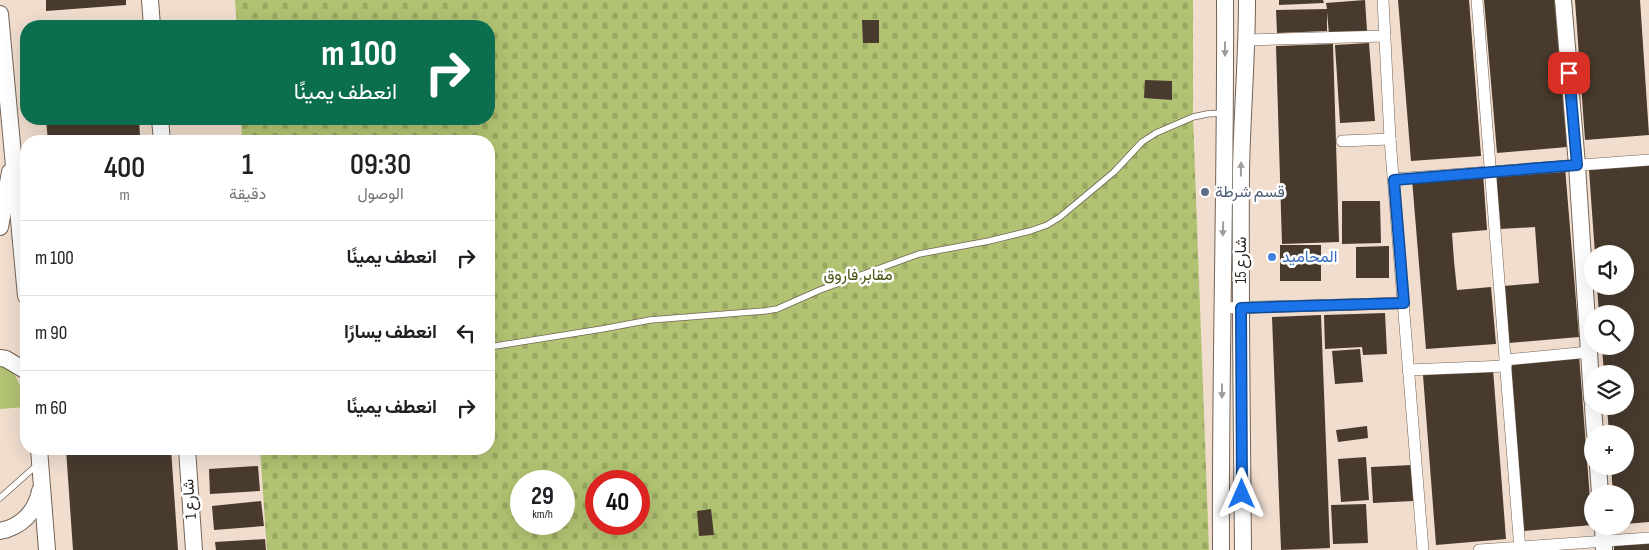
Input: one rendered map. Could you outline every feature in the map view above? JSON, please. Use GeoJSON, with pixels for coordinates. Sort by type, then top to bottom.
{"type":"FeatureCollection","features":[{"type":"Feature","properties":{"kind":"street"},"geometry":{"type":"LineString","coordinates":[[150,0],[152,20]]}},
{"type":"Feature","properties":{"kind":"street","name":"شارع 15"},"geometry":{"type":"LineString","coordinates":[[1221,550],[1222,308],[1226,113],[1225,0]]}},
{"type":"Feature","properties":{"kind":"street","name":"شارع 15"},"geometry":{"type":"LineString","coordinates":[[1243,550],[1241,170],[1247,0]]}},
{"type":"Feature","properties":{"kind":"street"},"geometry":{"type":"LineString","coordinates":[[1383,0],[1390,139],[1423,550]]}},
{"type":"Feature","properties":{"kind":"street"},"geometry":{"type":"LineString","coordinates":[[1477,0],[1520,549]]}},
{"type":"Feature","properties":{"kind":"street"},"geometry":{"type":"LineString","coordinates":[[1563,0],[1577,165],[1586,305]]}},
{"type":"Feature","properties":{"kind":"street"},"geometry":{"type":"LineString","coordinates":[[0,14],[1,43],[20,224]]}},
{"type":"Feature","properties":{"kind":"street"},"geometry":{"type":"LineString","coordinates":[[1247,40],[1385,36]]}},
{"type":"Feature","properties":{"kind":"street"},"geometry":{"type":"LineString","coordinates":[[1342,141],[1390,139]]}},
{"type":"Feature","properties":{"kind":"street"},"geometry":{"type":"LineString","coordinates":[[0,226],[14,153]]}},
{"type":"Feature","properties":{"kind":"street"},"geometry":{"type":"LineString","coordinates":[[1394,180],[1649,160]]}},
{"type":"Feature","properties":{"kind":"street"},"geometry":{"type":"LineString","coordinates":[[1222,308],[1404,303]]}},
{"type":"Feature","properties":{"kind":"street"},"geometry":{"type":"LineString","coordinates":[[1408,370],[1506,363],[1584,353]]}},
{"type":"Feature","properties":{"kind":"street"},"geometry":{"type":"LineString","coordinates":[[0,358],[6,359],[20,367]]}},
{"type":"Feature","properties":{"kind":"street","name":"شارع 1"},"geometry":{"type":"LineString","coordinates":[[187,455],[194,550]]}},
{"type":"Feature","properties":{"kind":"street"},"geometry":{"type":"LineString","coordinates":[[0,531],[20,522],[35,509],[38,501],[40,462]]}},
{"type":"Feature","properties":{"kind":"street"},"geometry":{"type":"LineString","coordinates":[[40,462],[47,550]]}},
{"type":"Feature","properties":{"kind":"street"},"geometry":{"type":"LineString","coordinates":[[1479,550],[1520,549],[1604,539],[1649,538]]}},
{"type":"Feature","properties":{"kind":"lane"},"geometry":{"type":"LineString","coordinates":[[495,346],[602,330],[650,320],[765,312],[919,254],[1030,231],[1060,217],[1114,172],[1142,142],[1156,133],[1193,117],[1226,113]]}},
{"type":"Feature","properties":{"kind":"lane"},"geometry":{"type":"LineString","coordinates":[[0,498],[40,462]]}},
{"type":"Feature","properties":{"kind":"green space","name":"مقابر فاروق"},"geometry":{"type":"Polygon","coordinates":[[[235,0],[1193,0],[1193,117],[1209,550],[267,550],[260,455],[495,455],[495,135],[242,135],[241,125],[495,125],[495,20],[237,20],[235,0]]]}},
{"type":"Feature","properties":{"kind":"green space"},"geometry":{"type":"Polygon","coordinates":[[[0,365],[12,372],[20,386],[20,407],[0,409],[0,365]]]}},
{"type":"Feature","properties":{"kind":"building"},"geometry":{"type":"Polygon","coordinates":[[[46,0],[126,0],[126,5],[46,11],[46,0]]]}},
{"type":"Feature","properties":{"kind":"building"},"geometry":{"type":"Polygon","coordinates":[[[1279,0],[1323,0],[1324,3],[1279,5],[1279,0]]]}},
{"type":"Feature","properties":{"kind":"building"},"geometry":{"type":"Polygon","coordinates":[[[1365,0],[1367,31],[1329,34],[1327,12],[1327,31],[1277,33],[1276,10],[1327,9],[1326,3],[1365,0]]]}},
{"type":"Feature","properties":{"kind":"building"},"geometry":{"type":"Polygon","coordinates":[[[1398,0],[1469,0],[1481,156],[1411,161],[1398,0]]]}},
{"type":"Feature","properties":{"kind":"building"},"geometry":{"type":"Polygon","coordinates":[[[1484,0],[1555,0],[1567,147],[1497,153],[1484,0]]]}},
{"type":"Feature","properties":{"kind":"building"},"geometry":{"type":"Polygon","coordinates":[[[1575,0],[1640,0],[1649,135],[1585,140],[1575,0]]]}},
{"type":"Feature","properties":{"kind":"building"},"geometry":{"type":"Polygon","coordinates":[[[862,20],[879,20],[879,43],[863,43],[862,20]]]}},
{"type":"Feature","properties":{"kind":"building"},"geometry":{"type":"Polygon","coordinates":[[[1369,43],[1375,121],[1340,123],[1335,45],[1369,43]]]}},
{"type":"Feature","properties":{"kind":"building"},"geometry":{"type":"Polygon","coordinates":[[[1333,44],[1339,242],[1282,244],[1276,46],[1333,44]]]}},
{"type":"Feature","properties":{"kind":"building"},"geometry":{"type":"Polygon","coordinates":[[[1145,80],[1172,81],[1172,100],[1144,98],[1145,80]]]}},
{"type":"Feature","properties":{"kind":"building"},"geometry":{"type":"Polygon","coordinates":[[[47,125],[139,125],[140,135],[47,135],[47,125]]]}},
{"type":"Feature","properties":{"kind":"building"},"geometry":{"type":"Polygon","coordinates":[[[1649,165],[1649,522],[1634,523],[1634,485],[1612,485],[1612,475],[1634,475],[1634,425],[1608,425],[1608,415],[1634,415],[1634,365],[1603,365],[1603,355],[1634,355],[1634,305],[1598,305],[1598,295],[1634,295],[1634,245],[1594,245],[1589,170],[1649,165]]]}},
{"type":"Feature","properties":{"kind":"building"},"geometry":{"type":"Polygon","coordinates":[[[1565,167],[1579,337],[1509,343],[1504,286],[1539,283],[1535,227],[1500,229],[1495,173],[1565,167]]]}},
{"type":"Feature","properties":{"kind":"building"},"geometry":{"type":"Polygon","coordinates":[[[1483,173],[1487,230],[1452,233],[1454,261],[1457,290],[1491,287],[1496,344],[1426,349],[1412,179],[1483,173]]]}},
{"type":"Feature","properties":{"kind":"building"},"geometry":{"type":"Polygon","coordinates":[[[1342,201],[1380,201],[1381,243],[1342,244],[1342,201]]]}},
{"type":"Feature","properties":{"kind":"building"},"geometry":{"type":"Polygon","coordinates":[[[1280,245],[1321,245],[1321,281],[1280,281],[1280,245]]]}},
{"type":"Feature","properties":{"kind":"building"},"geometry":{"type":"Polygon","coordinates":[[[1389,246],[1389,278],[1356,278],[1356,247],[1389,246]]]}},
{"type":"Feature","properties":{"kind":"building"},"geometry":{"type":"Polygon","coordinates":[[[1385,313],[1387,354],[1363,355],[1362,347],[1325,349],[1324,315],[1385,313]]]}},
{"type":"Feature","properties":{"kind":"building"},"geometry":{"type":"Polygon","coordinates":[[[1321,315],[1330,548],[1281,550],[1272,317],[1321,315]]]}},
{"type":"Feature","properties":{"kind":"building"},"geometry":{"type":"Polygon","coordinates":[[[1360,349],[1363,382],[1335,384],[1332,351],[1360,349]]]}},
{"type":"Feature","properties":{"kind":"building"},"geometry":{"type":"Polygon","coordinates":[[[1579,355],[1584,425],[1584,475],[1588,475],[1589,485],[1584,485],[1584,526],[1523,531],[1509,361],[1579,355]]]}},
{"type":"Feature","properties":{"kind":"building"},"geometry":{"type":"Polygon","coordinates":[[[1493,369],[1506,539],[1436,545],[1423,375],[1493,369]]]}},
{"type":"Feature","properties":{"kind":"building"},"geometry":{"type":"Polygon","coordinates":[[[1367,426],[1368,438],[1338,442],[1336,430],[1367,426]]]}},
{"type":"Feature","properties":{"kind":"building"},"geometry":{"type":"Polygon","coordinates":[[[66,455],[171,455],[178,550],[73,550],[66,455]]]}},
{"type":"Feature","properties":{"kind":"building"},"geometry":{"type":"Polygon","coordinates":[[[1366,457],[1369,500],[1341,502],[1338,459],[1366,457]]]}},
{"type":"Feature","properties":{"kind":"building"},"geometry":{"type":"Polygon","coordinates":[[[1412,465],[1413,501],[1373,503],[1371,467],[1412,465]]]}},
{"type":"Feature","properties":{"kind":"building"},"geometry":{"type":"Polygon","coordinates":[[[258,466],[260,491],[210,494],[209,469],[258,466]]]}},
{"type":"Feature","properties":{"kind":"building"},"geometry":{"type":"Polygon","coordinates":[[[261,501],[264,526],[214,530],[212,506],[261,501]]]}},
{"type":"Feature","properties":{"kind":"building"},"geometry":{"type":"Polygon","coordinates":[[[1366,504],[1368,543],[1333,544],[1331,505],[1366,504]]]}},
{"type":"Feature","properties":{"kind":"building"},"geometry":{"type":"Polygon","coordinates":[[[711,509],[714,535],[699,536],[697,511],[711,509]]]}},
{"type":"Feature","properties":{"kind":"building"},"geometry":{"type":"Polygon","coordinates":[[[265,539],[266,550],[216,550],[215,542],[265,539]]]}},
{"type":"Feature","properties":{"kind":"building"},"geometry":{"type":"Polygon","coordinates":[[[1649,540],[1649,550],[1614,550],[1614,543],[1649,540]]]}},
{"type":"Feature","properties":{"kind":"place","name":"قسم شرطة"},"geometry":{"type":"Point","coordinates":[1205,192]}},
{"type":"Feature","properties":{"kind":"place","name":"المحاميد"},"geometry":{"type":"Point","coordinates":[1272,257]}},
{"type":"Feature","properties":{"kind":"route"},"geometry":{"type":"LineString","coordinates":[[1242,494],[1241,308],[1404,303],[1394,180],[1577,165],[1569,73]]}}]}
